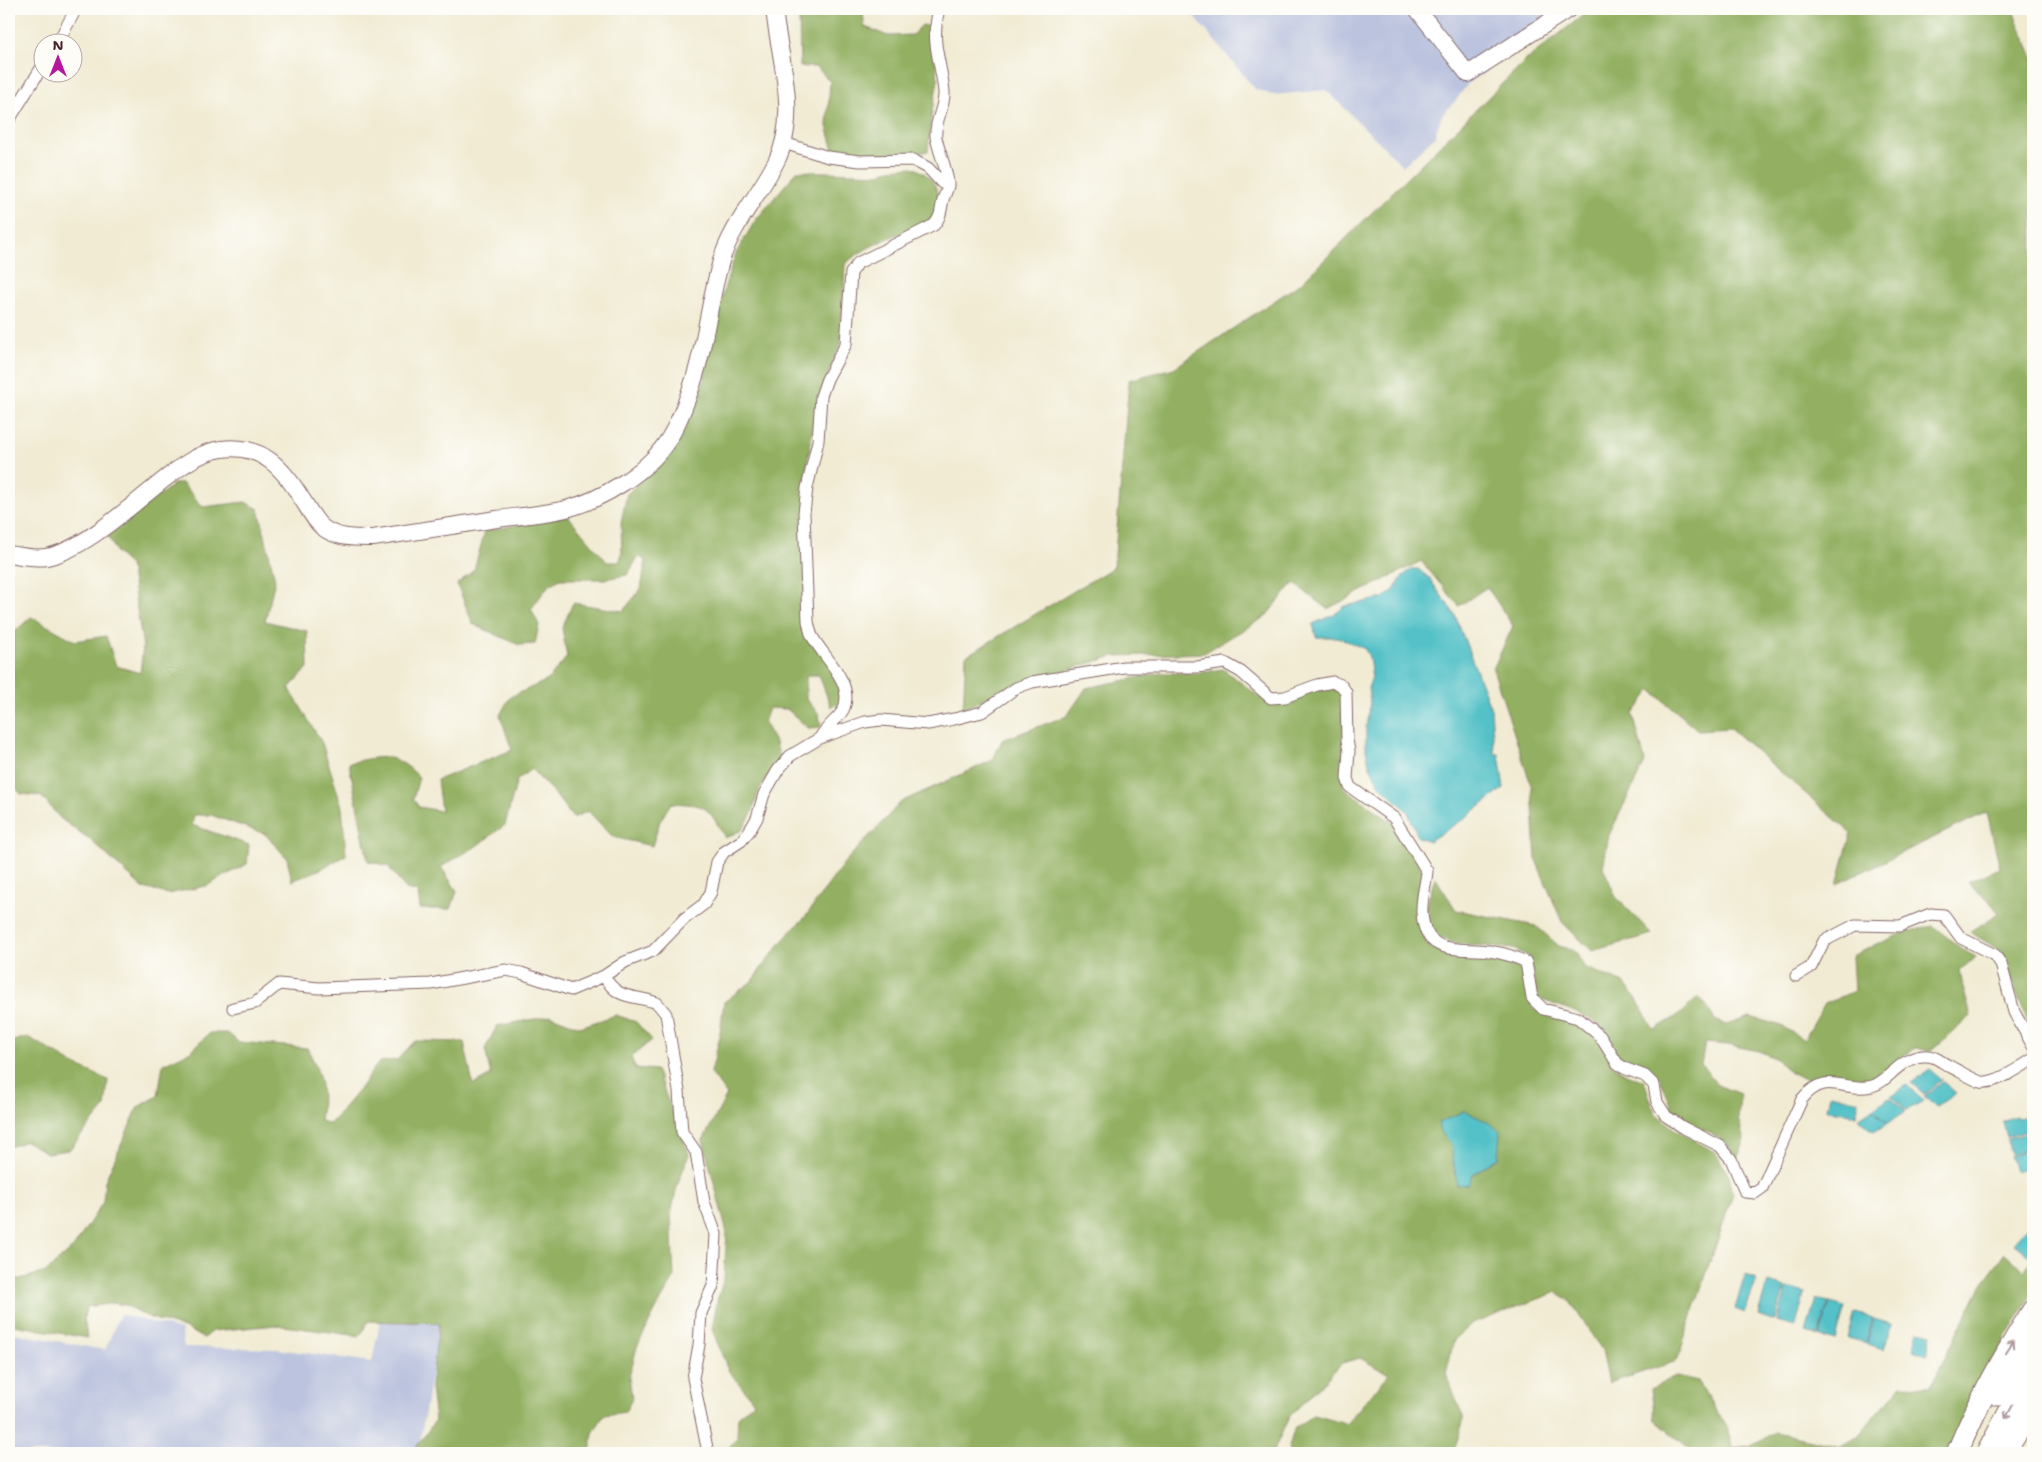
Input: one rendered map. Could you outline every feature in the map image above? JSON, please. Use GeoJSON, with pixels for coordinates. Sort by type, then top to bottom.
{"type":"FeatureCollection","features":[{"type":"Feature","properties":{"kind":"highway"},"geometry":{"type":"LineString","coordinates":[[1957,1453],[1970,1422],[2002,1359],[2033,1310]]}},
{"type":"Feature","properties":{"kind":"highway"},"geometry":{"type":"LineString","coordinates":[[1968,1453],[2001,1388],[2033,1339]]}},
{"type":"Feature","properties":{"kind":"highway"},"geometry":{"type":"LineString","coordinates":[[1987,1453],[2033,1372]]}},
{"type":"Feature","properties":{"kind":"highway"},"geometry":{"type":"LineString","coordinates":[[2004,1453],[2033,1408]]}},
{"type":"Feature","properties":{"kind":"street"},"geometry":{"type":"LineString","coordinates":[[63,32],[76,9]]}},
{"type":"Feature","properties":{"kind":"street"},"geometry":{"type":"LineString","coordinates":[[9,554],[23,557],[45,557],[64,552],[92,535],[182,465],[206,452],[222,449],[240,448],[250,450],[274,463],[288,477],[322,527],[348,538],[373,538],[567,509],[603,495],[628,479],[649,462],[666,444],[673,430],[690,392],[722,260],[741,220],[776,162],[784,143],[787,99],[774,9]]}},
{"type":"Feature","properties":{"kind":"street"},"geometry":{"type":"LineString","coordinates":[[820,738],[824,730],[844,709],[846,698],[842,679],[811,635],[808,621],[804,513],[807,488],[818,441],[821,396],[827,379],[846,344],[851,274],[858,263],[934,225],[941,215],[948,185],[936,137],[936,122],[944,93],[935,46],[935,26],[940,9]]}},
{"type":"Feature","properties":{"kind":"street"},"geometry":{"type":"LineString","coordinates":[[1418,9],[1468,74],[1568,9]]}},
{"type":"Feature","properties":{"kind":"street"},"geometry":{"type":"LineString","coordinates":[[9,120],[33,82]]}},
{"type":"Feature","properties":{"kind":"street"},"geometry":{"type":"LineString","coordinates":[[784,143],[828,157],[860,161],[913,160],[928,168],[942,183],[948,185]]}},
{"type":"Feature","properties":{"kind":"street"},"geometry":{"type":"LineString","coordinates":[[233,1008],[255,1003],[279,984],[319,988],[431,984],[506,970],[522,972],[571,990],[604,976],[625,962],[654,951],[684,920],[704,904],[711,892],[717,862],[724,852],[741,841],[750,830],[757,818],[764,794],[778,770],[790,756],[820,738],[873,721],[928,724],[982,712],[1016,688],[1032,682],[1124,666],[1196,667],[1225,663],[1241,672],[1272,698],[1285,697],[1317,685],[1333,682],[1341,685],[1346,692],[1347,778],[1350,787],[1394,818],[1428,870],[1422,911],[1425,928],[1434,942],[1451,950],[1487,951],[1513,956],[1526,962],[1532,998],[1543,1009],[1578,1018],[1600,1036],[1617,1063],[1624,1068],[1645,1076],[1654,1085],[1657,1102],[1666,1116],[1684,1128],[1720,1146],[1731,1160],[1745,1192],[1755,1193],[1762,1188],[1802,1099],[1810,1089],[1828,1082],[1859,1088],[1874,1086],[1909,1060],[1921,1056],[1932,1056],[1982,1082],[1998,1079],[2033,1059]]}},
{"type":"Feature","properties":{"kind":"street"},"geometry":{"type":"LineString","coordinates":[[1796,976],[1811,968],[1824,941],[1855,925],[1900,926],[1930,914],[1944,915],[1961,938],[1994,955],[2001,964],[2014,1012],[2033,1046]]}},
{"type":"Feature","properties":{"kind":"street"},"geometry":{"type":"LineString","coordinates":[[604,976],[610,987],[622,996],[657,1003],[666,1014],[679,1091],[682,1132],[696,1152],[704,1202],[716,1234],[713,1286],[701,1313],[699,1345],[693,1378],[708,1453]]}},
{"type":"Feature","properties":{"kind":"shaded area"},"geometry":{"type":"Polygon","coordinates":[[[1188,9],[1582,9],[1469,82],[1442,115],[1435,136],[1403,166],[1326,90],[1273,95],[1255,89],[1188,9]]]}},
{"type":"Feature","properties":{"kind":"shaded area"},"geometry":{"type":"Polygon","coordinates":[[[120,1314],[181,1330],[184,1347],[277,1349],[372,1362],[380,1321],[440,1323],[418,1453],[9,1453],[9,1332],[105,1350],[120,1314]]]}},
{"type":"Feature","properties":{"kind":"green space"},"geometry":{"type":"Polygon","coordinates":[[[799,9],[862,9],[865,27],[888,36],[912,35],[922,25],[932,27],[938,80],[931,117],[928,151],[905,155],[881,155],[857,154],[834,150],[827,126],[830,82],[817,67],[800,67],[799,9]]]}},
{"type":"Feature","properties":{"kind":"green space"},"geometry":{"type":"Polygon","coordinates":[[[1591,9],[2016,9],[2015,16],[2033,57],[2033,1036],[2001,951],[1970,932],[1999,913],[1991,903],[1967,882],[2000,868],[1987,812],[1837,884],[1851,833],[1730,728],[1698,730],[1651,690],[1633,714],[1645,762],[1609,835],[1603,867],[1616,897],[1652,934],[1592,951],[1562,922],[1536,860],[1532,788],[1493,669],[1513,626],[1487,587],[1459,606],[1421,561],[1327,609],[1294,583],[1265,617],[1204,653],[1114,656],[1007,688],[963,709],[966,656],[1114,567],[1129,380],[1174,368],[1301,283],[1525,61],[1591,9]]]}},
{"type":"Feature","properties":{"kind":"green space"},"geometry":{"type":"Polygon","coordinates":[[[913,167],[926,175],[934,184],[938,194],[937,210],[926,224],[874,245],[845,264],[841,343],[817,401],[807,464],[805,615],[836,675],[843,702],[831,707],[819,675],[806,675],[806,699],[819,714],[821,727],[808,728],[787,709],[769,708],[764,723],[774,740],[781,759],[759,790],[752,813],[742,830],[725,838],[710,813],[705,809],[700,806],[671,803],[660,821],[652,846],[613,837],[588,811],[573,818],[554,793],[531,769],[517,780],[505,825],[475,847],[441,867],[457,891],[451,909],[420,909],[418,892],[406,889],[388,866],[368,861],[349,763],[379,757],[395,759],[419,777],[413,799],[419,807],[441,811],[437,780],[512,750],[500,715],[510,697],[548,680],[567,657],[562,628],[573,603],[623,611],[641,589],[646,561],[639,556],[627,575],[604,579],[560,579],[548,586],[531,609],[539,625],[535,644],[519,645],[473,624],[457,584],[474,570],[485,531],[568,516],[607,562],[619,562],[622,554],[621,523],[627,494],[656,467],[685,429],[700,396],[725,286],[736,253],[755,221],[797,171],[880,174],[890,169],[913,167]]]}},
{"type":"Feature","properties":{"kind":"green space"},"geometry":{"type":"Polygon","coordinates":[[[182,483],[203,507],[245,502],[259,509],[275,580],[265,621],[307,631],[308,668],[289,688],[322,743],[342,807],[346,855],[321,869],[292,881],[287,858],[265,834],[211,815],[194,815],[192,825],[249,845],[247,864],[206,886],[168,894],[143,888],[88,838],[61,819],[41,796],[21,794],[9,780],[9,657],[13,655],[13,633],[31,617],[75,641],[106,636],[116,666],[140,673],[143,647],[130,565],[117,553],[108,536],[174,484],[182,483]]]}},
{"type":"Feature","properties":{"kind":"green space"},"geometry":{"type":"Polygon","coordinates":[[[1223,669],[1265,701],[1293,701],[1302,692],[1337,686],[1344,698],[1343,787],[1393,823],[1423,871],[1420,928],[1428,945],[1466,958],[1501,959],[1522,970],[1532,1008],[1571,1022],[1589,1032],[1604,1047],[1611,1064],[1626,1074],[1644,1081],[1655,1113],[1674,1129],[1716,1153],[1729,1175],[1733,1194],[1677,1361],[1609,1383],[1602,1350],[1569,1300],[1557,1292],[1472,1324],[1454,1340],[1446,1374],[1464,1419],[1453,1453],[1290,1453],[1288,1450],[1295,1427],[1314,1415],[1346,1424],[1389,1374],[1360,1358],[1342,1363],[1289,1417],[1274,1450],[1276,1453],[724,1453],[737,1438],[738,1417],[754,1402],[728,1370],[712,1329],[718,1297],[724,1279],[727,1233],[703,1140],[727,1095],[711,1073],[719,1040],[724,1002],[751,982],[783,940],[806,916],[844,863],[901,802],[993,760],[1002,740],[1067,716],[1086,688],[1161,673],[1200,673],[1223,669]],[[1464,1111],[1438,1123],[1451,1144],[1457,1185],[1498,1158],[1464,1111]]]}},
{"type":"Feature","properties":{"kind":"green space"},"geometry":{"type":"Polygon","coordinates":[[[1435,877],[1456,910],[1536,926],[1559,946],[1575,951],[1584,967],[1624,983],[1636,998],[1654,1030],[1682,1013],[1698,997],[1704,1002],[1715,1020],[1726,1025],[1750,1017],[1782,1026],[1804,1040],[1825,1004],[1854,991],[1852,956],[1905,932],[1933,926],[1963,950],[1976,957],[1960,970],[1971,1016],[1932,1050],[1915,1049],[1901,1057],[1876,1079],[1863,1082],[1829,1076],[1808,1080],[1790,1072],[1775,1058],[1759,1051],[1729,1045],[1705,1043],[1701,1064],[1717,1085],[1740,1094],[1738,1119],[1745,1140],[1737,1159],[1728,1145],[1710,1132],[1689,1125],[1674,1112],[1660,1078],[1645,1066],[1622,1064],[1605,1029],[1577,1013],[1537,998],[1530,957],[1514,949],[1454,943],[1434,935],[1424,916],[1435,877]]]}},
{"type":"Feature","properties":{"kind":"green space"},"geometry":{"type":"Polygon","coordinates":[[[616,1015],[636,1022],[652,1040],[631,1057],[635,1068],[656,1070],[689,1154],[677,1186],[671,1215],[674,1278],[637,1347],[629,1377],[632,1398],[625,1412],[604,1415],[593,1433],[590,1453],[415,1453],[417,1446],[435,1421],[431,1387],[439,1323],[368,1321],[360,1336],[276,1325],[213,1331],[204,1338],[187,1329],[148,1317],[125,1305],[114,1303],[86,1307],[84,1318],[87,1338],[9,1324],[9,1279],[20,1279],[46,1272],[74,1247],[103,1202],[105,1181],[138,1107],[158,1096],[163,1064],[191,1051],[210,1033],[228,1033],[238,1042],[307,1048],[321,1083],[320,1121],[330,1124],[358,1091],[379,1062],[397,1060],[415,1041],[464,1042],[473,1085],[491,1075],[485,1049],[497,1026],[551,1016],[580,1027],[616,1015]]]}},
{"type":"Feature","properties":{"kind":"green space"},"geometry":{"type":"Polygon","coordinates":[[[28,1037],[73,1064],[108,1080],[105,1107],[69,1150],[47,1153],[26,1141],[9,1147],[9,1042],[28,1037]]]}},
{"type":"Feature","properties":{"kind":"green space"},"geometry":{"type":"Polygon","coordinates":[[[2005,1253],[2024,1270],[2033,1259],[2033,1294],[2013,1324],[1948,1453],[1695,1453],[1655,1420],[1651,1389],[1676,1376],[1698,1381],[1727,1429],[1733,1448],[1749,1446],[1776,1432],[1841,1447],[1858,1436],[1901,1385],[1931,1386],[1983,1282],[2005,1253]]]}},
{"type":"Feature","properties":{"kind":"water"},"geometry":{"type":"Polygon","coordinates":[[[1411,569],[1418,569],[1429,578],[1455,615],[1491,709],[1494,750],[1495,754],[1499,754],[1504,788],[1461,821],[1429,841],[1418,837],[1408,812],[1379,784],[1370,767],[1366,750],[1366,727],[1370,702],[1368,688],[1372,677],[1369,657],[1365,649],[1338,637],[1316,637],[1313,624],[1335,614],[1345,606],[1384,598],[1394,590],[1403,576],[1411,569]]]}},
{"type":"Feature","properties":{"kind":"water"},"geometry":{"type":"Polygon","coordinates":[[[1930,1070],[1942,1080],[1924,1094],[1911,1083],[1930,1070]]]}},
{"type":"Feature","properties":{"kind":"water"},"geometry":{"type":"Polygon","coordinates":[[[1943,1082],[1956,1093],[1937,1106],[1924,1096],[1943,1082]]]}},
{"type":"Feature","properties":{"kind":"water"},"geometry":{"type":"Polygon","coordinates":[[[1907,1085],[1923,1101],[1907,1110],[1891,1096],[1907,1085]]]}},
{"type":"Feature","properties":{"kind":"water"},"geometry":{"type":"Polygon","coordinates":[[[1830,1094],[1859,1101],[1856,1115],[1827,1109],[1830,1094]]]}},
{"type":"Feature","properties":{"kind":"water"},"geometry":{"type":"Polygon","coordinates":[[[1889,1097],[1906,1111],[1874,1132],[1858,1118],[1872,1109],[1887,1122],[1874,1109],[1889,1097]]]}},
{"type":"Feature","properties":{"kind":"water"},"geometry":{"type":"Polygon","coordinates":[[[1464,1111],[1486,1121],[1500,1131],[1498,1158],[1473,1174],[1469,1184],[1457,1185],[1451,1144],[1440,1131],[1438,1123],[1464,1111]]]}},
{"type":"Feature","properties":{"kind":"water"},"geometry":{"type":"Polygon","coordinates":[[[2016,1116],[2018,1118],[2028,1116],[2031,1130],[2006,1137],[2002,1121],[2016,1116]]]}},
{"type":"Feature","properties":{"kind":"water"},"geometry":{"type":"Polygon","coordinates":[[[2032,1132],[2033,1148],[2011,1154],[2007,1139],[2032,1132]]]}},
{"type":"Feature","properties":{"kind":"water"},"geometry":{"type":"Polygon","coordinates":[[[2033,1149],[2033,1166],[2015,1171],[2010,1156],[2033,1149]]]}},
{"type":"Feature","properties":{"kind":"water"},"geometry":{"type":"Polygon","coordinates":[[[2026,1228],[2033,1233],[2033,1250],[2029,1256],[2013,1243],[2026,1228]]]}},
{"type":"Feature","properties":{"kind":"water"},"geometry":{"type":"Polygon","coordinates":[[[1745,1275],[1756,1279],[1745,1313],[1735,1309],[1745,1275]]]}},
{"type":"Feature","properties":{"kind":"water"},"geometry":{"type":"Polygon","coordinates":[[[1768,1282],[1785,1287],[1775,1321],[1758,1315],[1768,1282]]]}},
{"type":"Feature","properties":{"kind":"water"},"geometry":{"type":"Polygon","coordinates":[[[1787,1288],[1805,1293],[1795,1327],[1777,1322],[1787,1288]]]}},
{"type":"Feature","properties":{"kind":"water"},"geometry":{"type":"Polygon","coordinates":[[[1816,1299],[1829,1302],[1819,1336],[1806,1332],[1816,1299]]]}},
{"type":"Feature","properties":{"kind":"water"},"geometry":{"type":"Polygon","coordinates":[[[1830,1303],[1845,1307],[1836,1340],[1820,1336],[1830,1303]]]}},
{"type":"Feature","properties":{"kind":"water"},"geometry":{"type":"Polygon","coordinates":[[[1855,1313],[1873,1318],[1866,1343],[1848,1338],[1855,1313]]]}},
{"type":"Feature","properties":{"kind":"water"},"geometry":{"type":"Polygon","coordinates":[[[1874,1319],[1891,1324],[1884,1349],[1867,1344],[1874,1319]]]}},
{"type":"Feature","properties":{"kind":"water"},"geometry":{"type":"Polygon","coordinates":[[[1918,1331],[1932,1334],[1927,1355],[1913,1350],[1918,1331]]]}}]}
